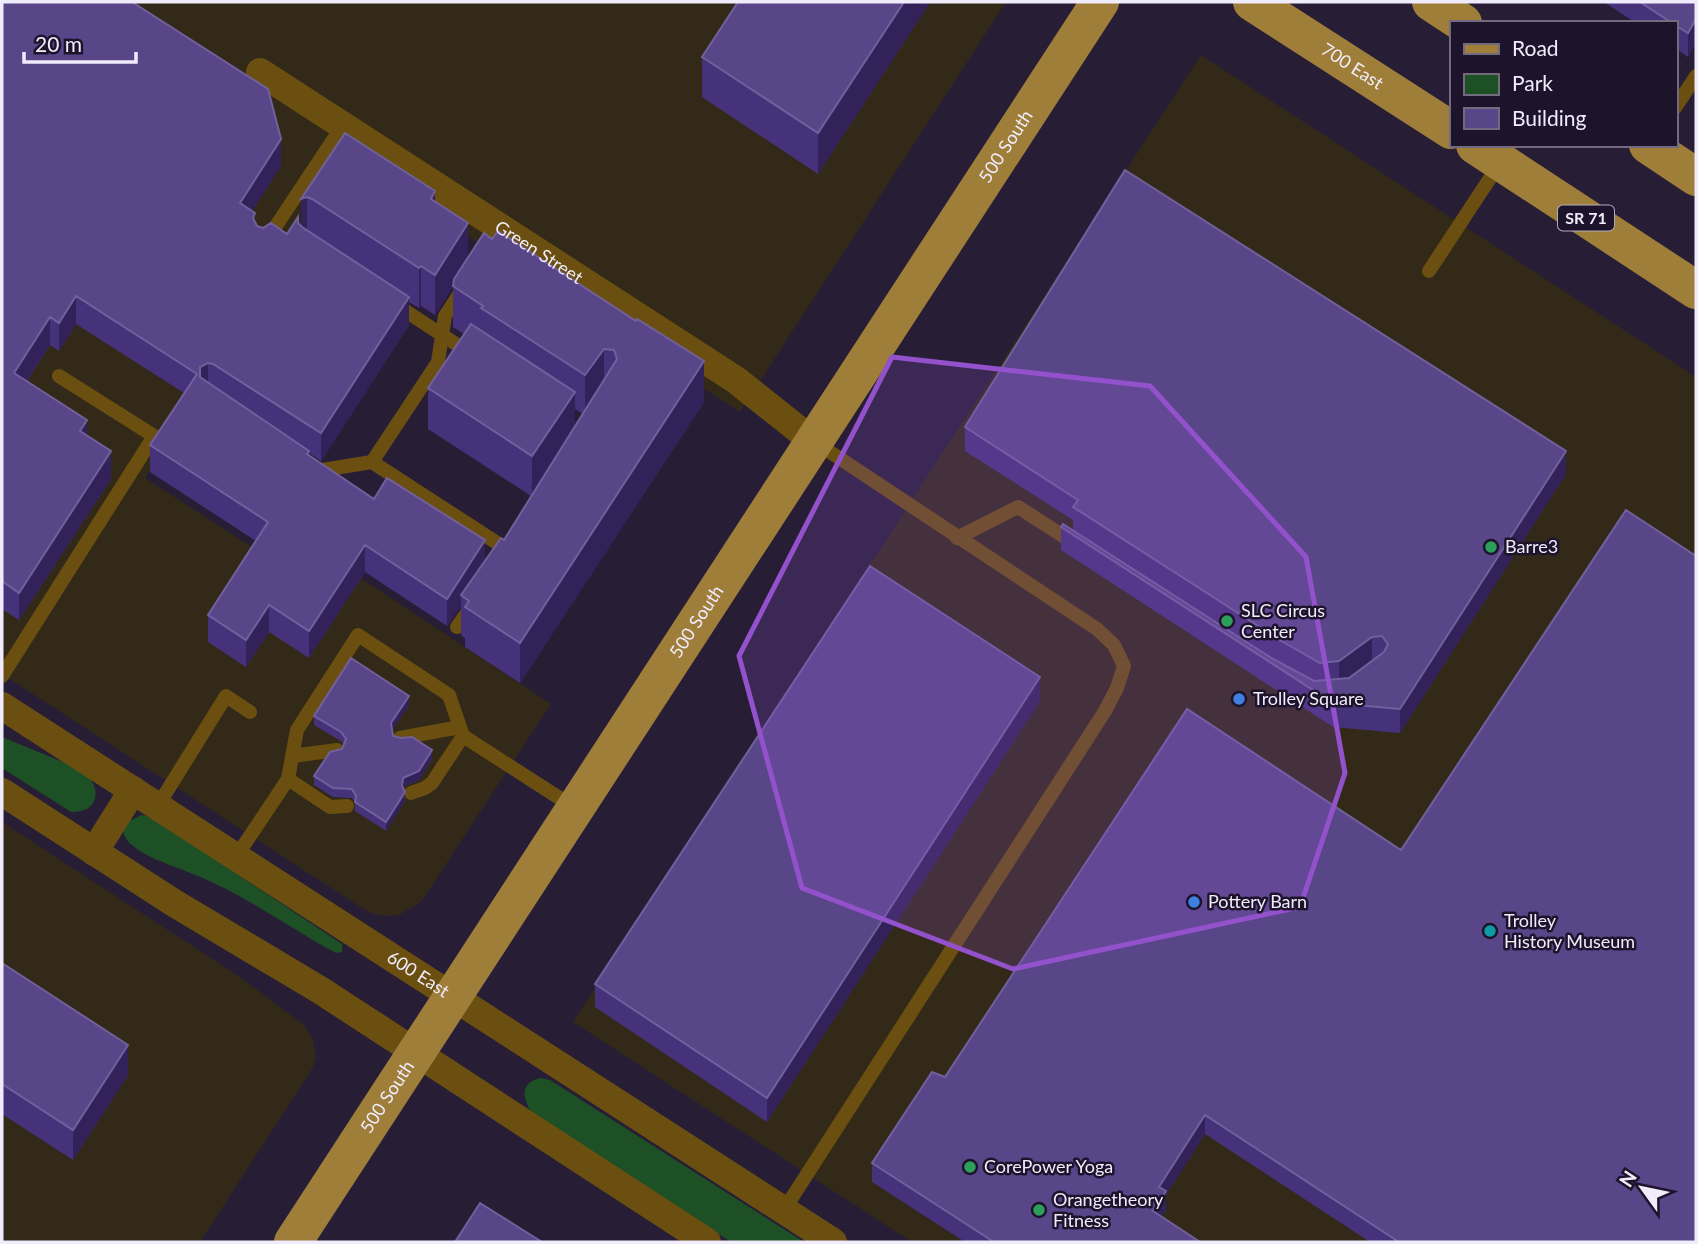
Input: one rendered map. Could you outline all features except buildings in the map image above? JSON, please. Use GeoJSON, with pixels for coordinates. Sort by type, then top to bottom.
{"type":"FeatureCollection","features":[{"type":"Feature","properties":{"kind":"main road","name":"500 South"},"geometry":{"type":"LineString","coordinates":[[293,1242],[1101,2]]}},
{"type":"Feature","properties":{"kind":"main road","name":"700 East"},"geometry":{"type":"LineString","coordinates":[[1252,2],[1450,129]]}},
{"type":"Feature","properties":{"kind":"main road"},"geometry":{"type":"LineString","coordinates":[[1431,2],[1459,21]]}},
{"type":"Feature","properties":{"kind":"main road"},"geometry":{"type":"LineString","coordinates":[[1651,147],[1696,177]]}},
{"type":"Feature","properties":{"kind":"main road","name":"SR 71"},"geometry":{"type":"LineString","coordinates":[[1488,153],[1696,290]]}},
{"type":"Feature","properties":{"kind":"street","name":"Green Street"},"geometry":{"type":"LineString","coordinates":[[260,72],[343,125],[496,235],[736,380],[814,442]]}},
{"type":"Feature","properties":{"kind":"street","name":"600 East"},"geometry":{"type":"LineString","coordinates":[[2,706],[833,1242]]}},
{"type":"Feature","properties":{"kind":"street"},"geometry":{"type":"LineString","coordinates":[[94,852],[132,790]]}},
{"type":"Feature","properties":{"kind":"street"},"geometry":{"type":"LineString","coordinates":[[2,792],[174,904],[320,990],[707,1242]]}},
{"type":"Feature","properties":{"kind":"lane"},"geometry":{"type":"LineString","coordinates":[[1677,105],[1696,76]]}},
{"type":"Feature","properties":{"kind":"lane"},"geometry":{"type":"LineString","coordinates":[[263,246],[343,125]]}},
{"type":"Feature","properties":{"kind":"lane"},"geometry":{"type":"LineString","coordinates":[[1429,271],[1488,153]]}},
{"type":"Feature","properties":{"kind":"lane"},"geometry":{"type":"LineString","coordinates":[[372,462],[438,362],[445,316],[473,272]]}},
{"type":"Feature","properties":{"kind":"lane"},"geometry":{"type":"LineString","coordinates":[[386,298],[487,364]]}},
{"type":"Feature","properties":{"kind":"lane"},"geometry":{"type":"LineString","coordinates":[[2,676],[154,436],[59,376]]}},
{"type":"Feature","properties":{"kind":"lane"},"geometry":{"type":"LineString","coordinates":[[784,1210],[1105,711],[1117,688],[1124,666],[1114,645],[1097,629],[814,442]]}},
{"type":"Feature","properties":{"kind":"lane"},"geometry":{"type":"LineString","coordinates":[[294,457],[316,471],[372,462],[508,550]]}},
{"type":"Feature","properties":{"kind":"lane"},"geometry":{"type":"LineString","coordinates":[[957,538],[1017,507],[1091,554]]}},
{"type":"Feature","properties":{"kind":"lane"},"geometry":{"type":"LineString","coordinates":[[457,627],[479,594]]}},
{"type":"Feature","properties":{"kind":"lane"},"geometry":{"type":"LineString","coordinates":[[236,857],[288,779],[297,730],[358,635],[449,695],[462,732],[576,808]]}},
{"type":"Feature","properties":{"kind":"lane"},"geometry":{"type":"LineString","coordinates":[[157,807],[226,696],[250,712]]}},
{"type":"Feature","properties":{"kind":"lane"},"geometry":{"type":"LineString","coordinates":[[400,738],[462,732]]}},
{"type":"Feature","properties":{"kind":"lane"},"geometry":{"type":"LineString","coordinates":[[411,793],[432,783],[462,732]]}},
{"type":"Feature","properties":{"kind":"lane"},"geometry":{"type":"LineString","coordinates":[[292,756],[337,750]]}},
{"type":"Feature","properties":{"kind":"lane"},"geometry":{"type":"LineString","coordinates":[[288,779],[330,807],[347,806]]}},
{"type":"Feature","properties":{"kind":"highlighted area"},"geometry":{"type":"Polygon","coordinates":[[[892,357],[1150,386],[1306,557],[1345,773],[1300,907],[1013,969],[802,888],[739,656],[892,357]]]}},
{"type":"Feature","properties":{"kind":"shaded area"},"geometry":{"type":"Polygon","coordinates":[[[2,2],[1006,2],[740,412],[350,160],[145,478],[292,573],[359,577],[551,704],[421,902],[399,915],[383,916],[359,906],[2,674],[2,2]]]}},
{"type":"Feature","properties":{"kind":"shaded area","name":"Trolley Square"},"geometry":{"type":"Polygon","coordinates":[[[1201,55],[1696,377],[1696,1242],[912,1242],[573,1022],[1201,55]]]}},
{"type":"Feature","properties":{"kind":"shaded area"},"geometry":{"type":"Polygon","coordinates":[[[2,822],[240,977],[304,1025],[313,1040],[316,1058],[312,1069],[200,1242],[2,1242],[2,822]]]}},
{"type":"Feature","properties":{"kind":"green space"},"geometry":{"type":"Polygon","coordinates":[[[2,737],[80,769],[93,783],[93,803],[81,811],[71,812],[2,768],[2,737]]]}},
{"type":"Feature","properties":{"kind":"green space"},"geometry":{"type":"Polygon","coordinates":[[[142,815],[151,817],[342,944],[342,952],[336,953],[230,891],[152,857],[132,845],[123,830],[129,821],[142,815]]]}},
{"type":"Feature","properties":{"kind":"green space"},"geometry":{"type":"Polygon","coordinates":[[[541,1078],[550,1080],[804,1242],[731,1242],[536,1118],[528,1107],[525,1089],[528,1084],[541,1078]]]}},
{"type":"Feature","properties":{"kind":"place","name":"Barre3"},"geometry":{"type":"Point","coordinates":[1491,547]}},
{"type":"Feature","properties":{"kind":"place","name":"SLC Circus Center"},"geometry":{"type":"Point","coordinates":[1227,621]}},
{"type":"Feature","properties":{"kind":"place","name":"Trolley Square"},"geometry":{"type":"Point","coordinates":[1239,699]}},
{"type":"Feature","properties":{"kind":"place","name":"Pottery Barn"},"geometry":{"type":"Point","coordinates":[1194,902]}},
{"type":"Feature","properties":{"kind":"place","name":"Trolley History Museum"},"geometry":{"type":"Point","coordinates":[1490,931]}},
{"type":"Feature","properties":{"kind":"place","name":"CorePower Yoga"},"geometry":{"type":"Point","coordinates":[970,1167]}},
{"type":"Feature","properties":{"kind":"place","name":"Orangetheory Fitness"},"geometry":{"type":"Point","coordinates":[1039,1210]}}]}
